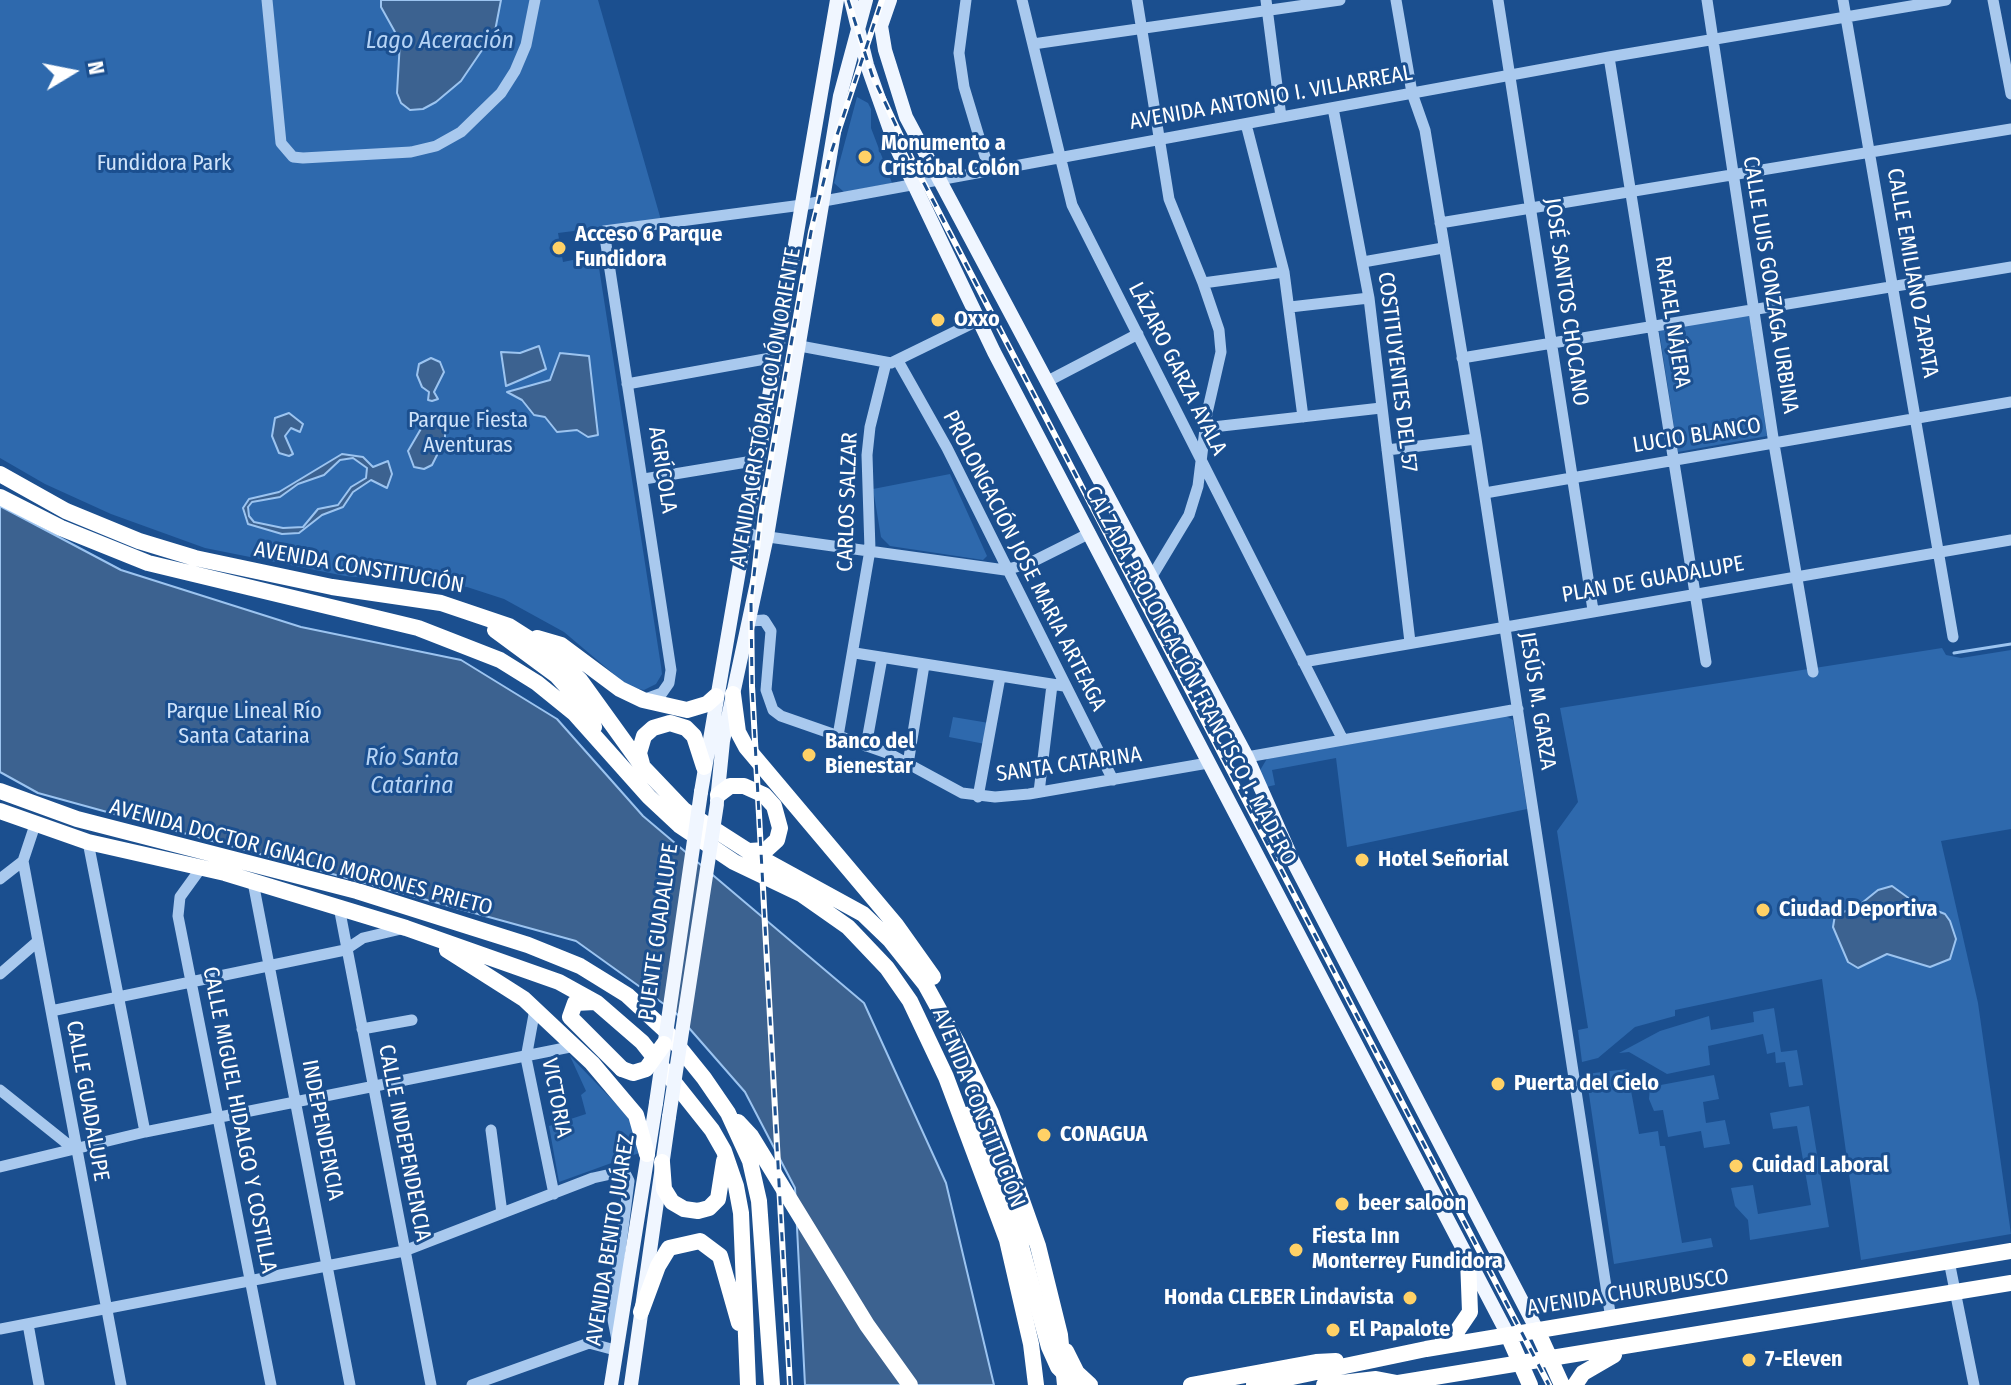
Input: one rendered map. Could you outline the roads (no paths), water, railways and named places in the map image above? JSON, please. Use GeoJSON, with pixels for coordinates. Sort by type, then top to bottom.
{"type":"FeatureCollection","features":[{"type":"Feature","properties":{"kind":"highway","name":"AVENIDA CONSTITUCIÓN"},"geometry":{"type":"LineString","coordinates":[[0,474],[66,511],[139,541],[195,558],[317,585],[424,600],[474,612],[528,637],[567,667],[593,694],[642,766],[684,810],[748,851],[847,903],[877,927],[925,984],[957,1042],[998,1131],[1027,1208],[1060,1335],[1065,1385]]}},
{"type":"Feature","properties":{"kind":"highway","name":"AVENIDA CONSTITUCIÓN"},"geometry":{"type":"LineString","coordinates":[[0,497],[61,528],[148,563],[391,621],[461,642],[537,683],[597,734],[649,797],[679,825],[725,856],[824,908],[858,936],[910,1001],[946,1077],[1007,1240],[1031,1344],[1036,1385]]}},
{"type":"Feature","properties":{"kind":"highway"},"geometry":{"type":"LineString","coordinates":[[424,600],[485,624],[540,660],[584,706],[597,734]]}},
{"type":"Feature","properties":{"kind":"highway"},"geometry":{"type":"LineString","coordinates":[[528,637],[561,645],[620,689],[643,700],[687,710],[725,695],[746,747],[921,959],[947,1004],[957,1042]]}},
{"type":"Feature","properties":{"kind":"highway"},"geometry":{"type":"LineString","coordinates":[[642,766],[639,753],[644,736],[658,725],[670,723],[691,732],[704,767]]}},
{"type":"Feature","properties":{"kind":"highway"},"geometry":{"type":"LineString","coordinates":[[717,799],[730,786],[744,786],[764,795],[774,806],[780,828],[777,840],[766,850],[748,851]]}},
{"type":"Feature","properties":{"kind":"highway","name":"AVENIDA DOCTOR IGNACIO MORONES PRIETO"},"geometry":{"type":"LineString","coordinates":[[0,791],[57,812],[357,891],[564,958],[613,985],[654,1019],[682,1050],[728,1113],[756,1182],[772,1385]]}},
{"type":"Feature","properties":{"kind":"highway","name":"AVENIDA DOCTOR IGNACIO MORONES PRIETO"},"geometry":{"type":"LineString","coordinates":[[0,811],[88,842],[253,882],[406,928],[559,982],[597,1003],[642,1042],[712,1130],[724,1151],[741,1213],[748,1385]]}},
{"type":"Feature","properties":{"kind":"highway"},"geometry":{"type":"LineString","coordinates":[[57,812],[119,848]]}},
{"type":"Feature","properties":{"kind":"highway"},"geometry":{"type":"LineString","coordinates":[[425,936],[535,1009],[623,1096],[636,1115],[664,1189],[672,1202],[684,1209],[704,1210],[714,1204],[721,1193],[724,1151]]}},
{"type":"Feature","properties":{"kind":"highway"},"geometry":{"type":"LineString","coordinates":[[597,1003],[575,1003],[570,1017],[622,1069],[633,1073],[646,1069],[664,1044]]}},
{"type":"Feature","properties":{"kind":"highway"},"geometry":{"type":"LineString","coordinates":[[946,1077],[988,1147],[1021,1246],[1049,1347],[1058,1367],[1076,1385]]}},
{"type":"Feature","properties":{"kind":"highway"},"geometry":{"type":"LineString","coordinates":[[728,1113],[751,1136],[867,1325],[910,1385]]}},
{"type":"Feature","properties":{"kind":"highway"},"geometry":{"type":"LineString","coordinates":[[641,1312],[664,1255],[678,1244],[700,1241],[720,1256],[746,1350]]}},
{"type":"Feature","properties":{"kind":"highway","name":"AVENIDA CHURUBUSCO"},"geometry":{"type":"LineString","coordinates":[[1254,1385],[1426,1349],[2011,1251]]}},
{"type":"Feature","properties":{"kind":"highway"},"geometry":{"type":"LineString","coordinates":[[1426,1349],[1453,1337],[1467,1319],[1470,1298],[1468,1259]]}},
{"type":"Feature","properties":{"kind":"highway"},"geometry":{"type":"LineString","coordinates":[[1324,1385],[1376,1379],[1402,1384],[2011,1283]]}},
{"type":"Feature","properties":{"kind":"highway"},"geometry":{"type":"LineString","coordinates":[[1537,1330],[1562,1385]]}},
{"type":"Feature","properties":{"kind":"highway"},"geometry":{"type":"LineString","coordinates":[[1060,1335],[1077,1373],[1090,1385]]}},
{"type":"Feature","properties":{"kind":"highway"},"geometry":{"type":"LineString","coordinates":[[1508,1335],[1530,1385]]}},
{"type":"Feature","properties":{"kind":"highway"},"geometry":{"type":"LineString","coordinates":[[1575,1385],[1593,1364],[1633,1346]]}},
{"type":"Feature","properties":{"kind":"highway"},"geometry":{"type":"LineString","coordinates":[[1191,1385],[1316,1362],[1369,1363]]}},
{"type":"Feature","properties":{"kind":"main road","name":"CALZADA PROLONGACIÓN FRANCISCO I. MADERO"},"geometry":{"type":"LineString","coordinates":[[851,0],[882,106],[913,186],[1208,763],[1278,891],[1508,1335]]}},
{"type":"Feature","properties":{"kind":"main road","name":"AVENIDA CRISTÓBAL COLÓN ORIENTE"},"geometry":{"type":"LineString","coordinates":[[704,767],[751,621],[825,201],[840,96],[866,0]]}},
{"type":"Feature","properties":{"kind":"main road","name":"CALZADA PROLONGACIÓN FRANCISCO I. MADERO"},"geometry":{"type":"LineString","coordinates":[[890,0],[881,26],[892,81],[906,117],[1247,757],[1294,863],[1537,1330]]}},
{"type":"Feature","properties":{"kind":"main road","name":"AVENIDA CRISTÓBAL COLÓN ORIENTE"},"geometry":{"type":"LineString","coordinates":[[717,799],[725,695],[747,534],[837,4]]}},
{"type":"Feature","properties":{"kind":"main road","name":"PUENTE GUADALUPE"},"geometry":{"type":"LineString","coordinates":[[656,1103],[704,767]]}},
{"type":"Feature","properties":{"kind":"main road","name":"PUENTE GUADALUPE"},"geometry":{"type":"LineString","coordinates":[[669,1117],[717,799]]}},
{"type":"Feature","properties":{"kind":"main road","name":"AVENIDA BENITO JUÁREZ"},"geometry":{"type":"LineString","coordinates":[[631,1385],[641,1312],[656,1103]]}},
{"type":"Feature","properties":{"kind":"main road","name":"AVENIDA BENITO JUÁREZ"},"geometry":{"type":"LineString","coordinates":[[611,1385],[616,1345],[654,1158],[669,1117]]}},
{"type":"Feature","properties":{"kind":"main road"},"geometry":{"type":"LineString","coordinates":[[616,1345],[633,1369]]}},
{"type":"Feature","properties":{"kind":"street"},"geometry":{"type":"LineString","coordinates":[[267,0],[281,143],[293,157],[303,158],[411,152],[436,146],[461,132],[501,93],[515,71],[526,45],[535,0]]}},
{"type":"Feature","properties":{"kind":"street"},"geometry":{"type":"LineString","coordinates":[[966,0],[959,53],[962,75],[989,170]]}},
{"type":"Feature","properties":{"kind":"street","name":"LÁZARO GARZA AYALA"},"geometry":{"type":"LineString","coordinates":[[1022,0],[1058,156],[1075,213],[1343,740]]}},
{"type":"Feature","properties":{"kind":"street"},"geometry":{"type":"LineString","coordinates":[[1137,0],[1169,199],[1219,330],[1221,352],[1204,428],[1198,486],[1189,515],[1151,578]]}},
{"type":"Feature","properties":{"kind":"street"},"geometry":{"type":"LineString","coordinates":[[1033,44],[1141,29],[1267,6],[1340,0]]}},
{"type":"Feature","properties":{"kind":"street","name":"JESÚS M. GARZA"},"geometry":{"type":"LineString","coordinates":[[1396,0],[1412,93],[1425,130],[1485,493],[1611,1319]]}},
{"type":"Feature","properties":{"kind":"street","name":"JOSÉ SANTOS CHOCANO"},"geometry":{"type":"LineString","coordinates":[[1498,0],[1533,209],[1593,610]]}},
{"type":"Feature","properties":{"kind":"street","name":"CALLE LUIS GONZAGA URBINA"},"geometry":{"type":"LineString","coordinates":[[1707,0],[1774,444],[1813,672]]}},
{"type":"Feature","properties":{"kind":"street","name":"CALLE EMILIANO ZAPATA"},"geometry":{"type":"LineString","coordinates":[[1843,0],[1953,637]]}},
{"type":"Feature","properties":{"kind":"street","name":"AVENIDA ANTONIO I. VILLARREAL"},"geometry":{"type":"LineString","coordinates":[[604,231],[802,205],[913,186],[1058,156],[1511,74],[1946,0]]}},
{"type":"Feature","properties":{"kind":"street"},"geometry":{"type":"LineString","coordinates":[[1993,0],[2011,94]]}},
{"type":"Feature","properties":{"kind":"street"},"geometry":{"type":"LineString","coordinates":[[1267,6],[1281,117]]}},
{"type":"Feature","properties":{"kind":"street","name":"RAFAEL NÁJERA"},"geometry":{"type":"LineString","coordinates":[[1609,57],[1706,662]]}},
{"type":"Feature","properties":{"kind":"street","name":"COSTITUYENTES DEL 57"},"geometry":{"type":"LineString","coordinates":[[1333,108],[1369,298],[1410,642]]}},
{"type":"Feature","properties":{"kind":"street"},"geometry":{"type":"LineString","coordinates":[[1246,124],[1284,272],[1303,417]]}},
{"type":"Feature","properties":{"kind":"street"},"geometry":{"type":"LineString","coordinates":[[1440,223],[1631,194],[2011,129]]}},
{"type":"Feature","properties":{"kind":"street","name":"AGRÍCOLA"},"geometry":{"type":"LineString","coordinates":[[604,231],[671,670],[669,683],[662,693],[643,700]]}},
{"type":"Feature","properties":{"kind":"street"},"geometry":{"type":"LineString","coordinates":[[1363,262],[1443,248]]}},
{"type":"Feature","properties":{"kind":"street"},"geometry":{"type":"LineString","coordinates":[[1462,358],[2011,267]]}},
{"type":"Feature","properties":{"kind":"street"},"geometry":{"type":"LineString","coordinates":[[1203,283],[1284,272]]}},
{"type":"Feature","properties":{"kind":"street"},"geometry":{"type":"LineString","coordinates":[[1290,307],[1369,298]]}},
{"type":"Feature","properties":{"kind":"street"},"geometry":{"type":"LineString","coordinates":[[800,346],[892,362],[979,320]]}},
{"type":"Feature","properties":{"kind":"street"},"geometry":{"type":"LineString","coordinates":[[1048,381],[1138,334]]}},
{"type":"Feature","properties":{"kind":"street"},"geometry":{"type":"LineString","coordinates":[[627,384],[776,357]]}},
{"type":"Feature","properties":{"kind":"street","name":"CARLOS SALZAR"},"geometry":{"type":"LineString","coordinates":[[838,736],[855,653],[870,550],[867,455],[870,427],[892,362]]}},
{"type":"Feature","properties":{"kind":"street","name":"PROLONGACIÓN JOSE MARIA ARTEAGA"},"geometry":{"type":"LineString","coordinates":[[892,362],[947,448],[1058,686],[1113,780]]}},
{"type":"Feature","properties":{"kind":"street","name":"LUCIO BLANCO"},"geometry":{"type":"LineString","coordinates":[[1485,493],[2011,402]]}},
{"type":"Feature","properties":{"kind":"street"},"geometry":{"type":"LineString","coordinates":[[1204,428],[1381,408]]}},
{"type":"Feature","properties":{"kind":"street"},"geometry":{"type":"LineString","coordinates":[[1387,450],[1476,439]]}},
{"type":"Feature","properties":{"kind":"street"},"geometry":{"type":"LineString","coordinates":[[644,479],[759,460]]}},
{"type":"Feature","properties":{"kind":"street"},"geometry":{"type":"LineString","coordinates":[[747,534],[1005,570],[1030,563],[1090,533]]}},
{"type":"Feature","properties":{"kind":"street","name":"PLAN DE GUADALUPE"},"geometry":{"type":"LineString","coordinates":[[1303,662],[2011,540]]}},
{"type":"Feature","properties":{"kind":"street","name":"SANTA CATARINA"},"geometry":{"type":"LineString","coordinates":[[751,621],[764,620],[771,631],[766,680],[768,705],[781,716],[908,764],[949,789],[978,797],[1039,792],[1208,763]]}},
{"type":"Feature","properties":{"kind":"street"},"geometry":{"type":"LineString","coordinates":[[855,653],[1058,686],[1039,792]]}},
{"type":"Feature","properties":{"kind":"street"},"geometry":{"type":"LineString","coordinates":[[866,746],[882,658]]}},
{"type":"Feature","properties":{"kind":"street"},"geometry":{"type":"LineString","coordinates":[[908,764],[924,665]]}},
{"type":"Feature","properties":{"kind":"street"},"geometry":{"type":"LineString","coordinates":[[978,797],[1000,677]]}},
{"type":"Feature","properties":{"kind":"street"},"geometry":{"type":"LineString","coordinates":[[1247,757],[1518,709]]}},
{"type":"Feature","properties":{"kind":"street","name":"CALLE GUADALUPE"},"geometry":{"type":"LineString","coordinates":[[35,825],[23,861],[121,1385]]}},
{"type":"Feature","properties":{"kind":"street"},"geometry":{"type":"LineString","coordinates":[[88,842],[145,1132]]}},
{"type":"Feature","properties":{"kind":"street"},"geometry":{"type":"LineString","coordinates":[[0,879],[23,861]]}},
{"type":"Feature","properties":{"kind":"street","name":"CALLE MIGUEL HIDALGO Y COSTILLA"},"geometry":{"type":"LineString","coordinates":[[201,868],[184,889],[178,907],[271,1385]]}},
{"type":"Feature","properties":{"kind":"street","name":"INDEPENDENCIA"},"geometry":{"type":"LineString","coordinates":[[253,882],[350,1385]]}},
{"type":"Feature","properties":{"kind":"street","name":"CALLE INDEPENDENCIA"},"geometry":{"type":"LineString","coordinates":[[339,907],[431,1385]]}},
{"type":"Feature","properties":{"kind":"street"},"geometry":{"type":"LineString","coordinates":[[51,1011],[345,950],[363,938],[406,928]]}},
{"type":"Feature","properties":{"kind":"street"},"geometry":{"type":"LineString","coordinates":[[0,974],[37,942]]}},
{"type":"Feature","properties":{"kind":"street","name":"VICTORIA"},"geometry":{"type":"LineString","coordinates":[[535,1009],[526,1058],[554,1194]]}},
{"type":"Feature","properties":{"kind":"street"},"geometry":{"type":"LineString","coordinates":[[362,1029],[412,1020]]}},
{"type":"Feature","properties":{"kind":"street"},"geometry":{"type":"LineString","coordinates":[[0,1167],[145,1132],[575,1046]]}},
{"type":"Feature","properties":{"kind":"street"},"geometry":{"type":"LineString","coordinates":[[0,1090],[75,1150]]}},
{"type":"Feature","properties":{"kind":"street"},"geometry":{"type":"LineString","coordinates":[[491,1130],[502,1213]]}},
{"type":"Feature","properties":{"kind":"street"},"geometry":{"type":"LineString","coordinates":[[0,1329],[404,1251],[611,1172],[625,1173],[629,1181],[612,1315],[616,1345],[589,1343],[472,1385]]}},
{"type":"Feature","properties":{"kind":"street"},"geometry":{"type":"LineString","coordinates":[[1949,1261],[1974,1385]]}},
{"type":"Feature","properties":{"kind":"street"},"geometry":{"type":"LineString","coordinates":[[28,1324],[39,1385]]}},
{"type":"Feature","properties":{"kind":"water","name":"Lago Aceración"},"geometry":{"type":"Polygon","coordinates":[[[381,0],[501,0],[495,31],[461,81],[436,102],[423,109],[410,110],[401,103],[397,93],[400,41],[381,7],[381,0]]]}},
{"type":"Feature","properties":{"kind":"water"},"geometry":{"type":"Polygon","coordinates":[[[539,346],[546,369],[506,386],[501,352],[520,353],[539,346]]]}},
{"type":"Feature","properties":{"kind":"water"},"geometry":{"type":"Polygon","coordinates":[[[560,353],[589,356],[598,435],[588,437],[577,430],[557,432],[545,417],[534,415],[522,400],[507,392],[550,380],[560,353]]]}},
{"type":"Feature","properties":{"kind":"water"},"geometry":{"type":"Polygon","coordinates":[[[431,358],[440,362],[444,372],[434,392],[438,399],[432,401],[428,400],[429,392],[422,387],[417,375],[419,364],[431,358]]]}},
{"type":"Feature","properties":{"kind":"water"},"geometry":{"type":"Polygon","coordinates":[[[289,413],[303,424],[300,432],[291,428],[285,436],[293,454],[289,456],[279,453],[272,436],[275,418],[289,413]]]}},
{"type":"Feature","properties":{"kind":"water"},"geometry":{"type":"Polygon","coordinates":[[[430,422],[445,431],[445,439],[432,465],[424,469],[414,467],[408,451],[422,427],[430,422]]]}},
{"type":"Feature","properties":{"kind":"water"},"geometry":{"type":"Polygon","coordinates":[[[342,454],[363,457],[373,467],[388,461],[392,474],[387,488],[371,480],[353,492],[343,507],[322,515],[299,533],[282,534],[248,524],[243,508],[249,499],[279,492],[342,454]],[[353,458],[340,460],[324,475],[298,484],[280,497],[252,502],[248,507],[249,516],[254,522],[283,528],[303,527],[318,509],[338,505],[351,487],[366,478],[367,468],[353,458]]]}},
{"type":"Feature","properties":{"kind":"water","name":"Río Santa Catarina"},"geometry":{"type":"Polygon","coordinates":[[[0,506],[121,570],[301,627],[461,660],[557,719],[643,816],[864,1003],[946,1183],[994,1385],[805,1385],[795,1188],[745,1092],[675,1012],[576,941],[38,793],[0,772],[0,506]]]}},
{"type":"Feature","properties":{"kind":"water"},"geometry":{"type":"Polygon","coordinates":[[[1892,886],[1914,902],[1945,914],[1956,939],[1950,959],[1930,967],[1887,954],[1858,968],[1848,962],[1833,927],[1835,915],[1857,907],[1878,890],[1892,886]]]}},
{"type":"Feature","properties":{"kind":"waterway"},"geometry":{"type":"LineString","coordinates":[[1954,653],[2011,644]]}},
{"type":"Feature","properties":{"kind":"railway"},"geometry":{"type":"LineString","coordinates":[[848,0],[872,75],[917,170],[1549,1385]]}},
{"type":"Feature","properties":{"kind":"railway"},"geometry":{"type":"LineString","coordinates":[[790,1385],[752,686],[751,602],[761,514],[811,232],[830,156],[882,0]]}},
{"type":"Feature","properties":{"kind":"place","name":"Monumento a Cristóbal Colón"},"geometry":{"type":"Point","coordinates":[865,157]}},
{"type":"Feature","properties":{"kind":"place","name":"Acceso 6 Parque Fundidora"},"geometry":{"type":"Point","coordinates":[559,248]}},
{"type":"Feature","properties":{"kind":"place","name":"Oxxo"},"geometry":{"type":"Point","coordinates":[938,320]}},
{"type":"Feature","properties":{"kind":"place","name":"Banco del Bienestar"},"geometry":{"type":"Point","coordinates":[809,755]}},
{"type":"Feature","properties":{"kind":"place","name":"Hotel Señorial"},"geometry":{"type":"Point","coordinates":[1362,860]}},
{"type":"Feature","properties":{"kind":"place","name":"Ciudad Deportiva"},"geometry":{"type":"Point","coordinates":[1763,910]}},
{"type":"Feature","properties":{"kind":"place","name":"Puerta del Cielo"},"geometry":{"type":"Point","coordinates":[1498,1084]}},
{"type":"Feature","properties":{"kind":"place","name":"CONAGUA"},"geometry":{"type":"Point","coordinates":[1044,1135]}},
{"type":"Feature","properties":{"kind":"place","name":"Cuidad Laboral"},"geometry":{"type":"Point","coordinates":[1736,1166]}},
{"type":"Feature","properties":{"kind":"place","name":"beer saloon"},"geometry":{"type":"Point","coordinates":[1342,1204]}},
{"type":"Feature","properties":{"kind":"place","name":"Fiesta Inn Monterrey Fundidora"},"geometry":{"type":"Point","coordinates":[1296,1250]}},
{"type":"Feature","properties":{"kind":"place","name":"Honda CLEBER Lindavista"},"geometry":{"type":"Point","coordinates":[1410,1298]}},
{"type":"Feature","properties":{"kind":"place","name":"El Papalote"},"geometry":{"type":"Point","coordinates":[1333,1330]}},
{"type":"Feature","properties":{"kind":"place","name":"7-Eleven"},"geometry":{"type":"Point","coordinates":[1749,1360]}},
{"type":"Feature","properties":{"kind":"park label","name":"Fundidora Park"},"geometry":{"type":"Point","coordinates":[164,164]}},
{"type":"Feature","properties":{"kind":"park label","name":"Parque Fiesta Aventuras"},"geometry":{"type":"Point","coordinates":[468,434]}},
{"type":"Feature","properties":{"kind":"park label","name":"Parque Lineal Río Santa Catarina"},"geometry":{"type":"Point","coordinates":[244,724]}}]}
